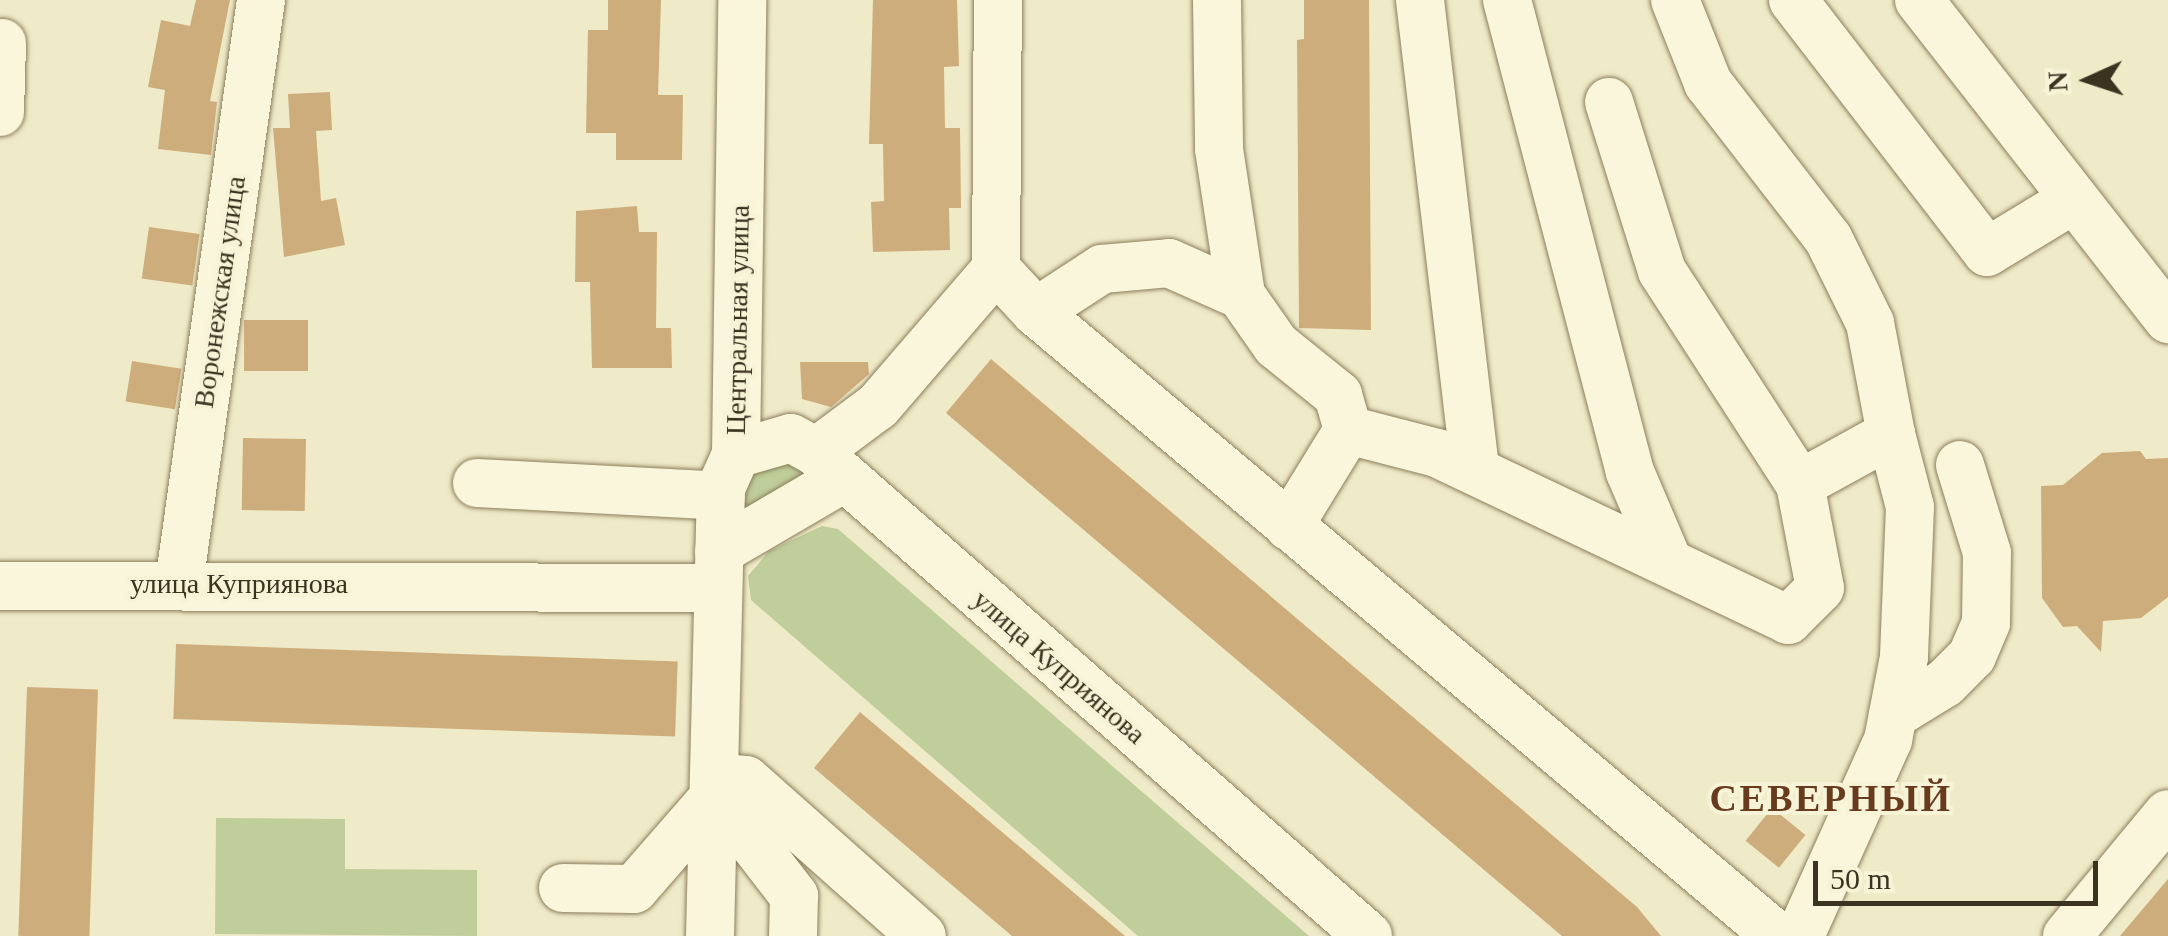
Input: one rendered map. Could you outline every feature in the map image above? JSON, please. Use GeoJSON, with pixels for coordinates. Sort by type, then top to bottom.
{"type":"FeatureCollection","features":[{"type":"Feature","properties":{"kind":"street","name":"Воронежская улица"},"geometry":{"type":"LineString","coordinates":[[179,584],[261,0]]}},
{"type":"Feature","properties":{"kind":"street","name":"Центральная улица"},"geometry":{"type":"LineString","coordinates":[[710,936],[717,786],[719,570],[728,475],[742,0]]}},
{"type":"Feature","properties":{"kind":"street"},"geometry":{"type":"LineString","coordinates":[[719,570],[829,465],[996,269],[998,0]]}},
{"type":"Feature","properties":{"kind":"street"},"geometry":{"type":"LineString","coordinates":[[1217,0],[1219,149],[1240,295],[1276,345],[1338,395],[1348,430],[1289,526]]}},
{"type":"Feature","properties":{"kind":"street"},"geometry":{"type":"LineString","coordinates":[[1420,0],[1475,471]]}},
{"type":"Feature","properties":{"kind":"street"},"geometry":{"type":"LineString","coordinates":[[1507,0],[1630,472],[1668,561]]}},
{"type":"Feature","properties":{"kind":"street"},"geometry":{"type":"LineString","coordinates":[[1675,0],[1708,83],[1828,238],[1870,323],[1891,434],[1910,507],[1904,658],[1893,715],[1800,936]]}},
{"type":"Feature","properties":{"kind":"street"},"geometry":{"type":"LineString","coordinates":[[1793,0],[1987,252],[2074,199]]}},
{"type":"Feature","properties":{"kind":"street"},"geometry":{"type":"LineString","coordinates":[[1919,0],[2168,319]]}},
{"type":"Feature","properties":{"kind":"street"},"geometry":{"type":"LineString","coordinates":[[0,112],[2,42]]}},
{"type":"Feature","properties":{"kind":"street"},"geometry":{"type":"LineString","coordinates":[[1348,430],[1475,471],[1788,620],[1820,588],[1800,484],[1662,271],[1609,102]]}},
{"type":"Feature","properties":{"kind":"street"},"geometry":{"type":"LineString","coordinates":[[1036,312],[1102,270],[1169,263],[1240,295]]}},
{"type":"Feature","properties":{"kind":"street"},"geometry":{"type":"LineString","coordinates":[[996,269],[1036,312],[1777,936]]}},
{"type":"Feature","properties":{"kind":"street"},"geometry":{"type":"LineString","coordinates":[[1800,484],[1891,434]]}},
{"type":"Feature","properties":{"kind":"street"},"geometry":{"type":"LineString","coordinates":[[477,483],[728,475],[790,438],[829,465]]}},
{"type":"Feature","properties":{"kind":"street","name":"улица Куприянова"},"geometry":{"type":"LineString","coordinates":[[829,465],[1368,936]]}},
{"type":"Feature","properties":{"kind":"street"},"geometry":{"type":"LineString","coordinates":[[1893,715],[1946,683],[1972,656],[1986,623],[1987,553],[1960,465]]}},
{"type":"Feature","properties":{"kind":"street","name":"улица Куприянова"},"geometry":{"type":"LineString","coordinates":[[0,586],[719,570]]}},
{"type":"Feature","properties":{"kind":"street"},"geometry":{"type":"LineString","coordinates":[[563,888],[634,889],[717,786],[746,780],[922,936]]}},
{"type":"Feature","properties":{"kind":"street"},"geometry":{"type":"LineString","coordinates":[[717,786],[794,896],[794,936]]}},
{"type":"Feature","properties":{"kind":"street"},"geometry":{"type":"LineString","coordinates":[[2067,936],[2168,814]]}},
{"type":"Feature","properties":{"kind":"green space"},"geometry":{"type":"Polygon","coordinates":[[[755,458],[800,465],[801,480],[741,523],[731,492],[755,458]]]}},
{"type":"Feature","properties":{"kind":"green space"},"geometry":{"type":"Polygon","coordinates":[[[822,526],[838,529],[1309,936],[1138,936],[751,600],[748,576],[769,551],[822,526]]]}},
{"type":"Feature","properties":{"kind":"green space"},"geometry":{"type":"Polygon","coordinates":[[[216,818],[345,819],[345,869],[477,870],[477,936],[215,934],[216,818]]]}},
{"type":"Feature","properties":{"kind":"building"},"geometry":{"type":"Polygon","coordinates":[[[196,0],[230,0],[210,101],[217,102],[211,155],[158,149],[165,90],[148,87],[161,20],[190,26],[196,0]]]}},
{"type":"Feature","properties":{"kind":"building"},"geometry":{"type":"Polygon","coordinates":[[[608,0],[661,0],[658,95],[683,95],[682,160],[616,160],[616,133],[586,133],[588,30],[608,30],[608,0]]]}},
{"type":"Feature","properties":{"kind":"building"},"geometry":{"type":"Polygon","coordinates":[[[873,0],[957,0],[959,66],[944,67],[945,128],[960,128],[961,208],[949,208],[950,250],[873,252],[871,202],[884,201],[883,144],[869,144],[873,0]]]}},
{"type":"Feature","properties":{"kind":"building"},"geometry":{"type":"Polygon","coordinates":[[[1304,0],[1369,0],[1371,330],[1299,328],[1297,40],[1304,39],[1304,0]]]}},
{"type":"Feature","properties":{"kind":"building"},"geometry":{"type":"Polygon","coordinates":[[[330,92],[332,130],[316,131],[321,201],[336,198],[345,245],[284,257],[273,128],[290,128],[288,94],[330,92]]]}},
{"type":"Feature","properties":{"kind":"building"},"geometry":{"type":"Polygon","coordinates":[[[637,206],[639,232],[657,232],[656,328],[671,328],[672,368],[592,368],[590,282],[575,282],[576,211],[637,206]]]}},
{"type":"Feature","properties":{"kind":"building"},"geometry":{"type":"Polygon","coordinates":[[[149,227],[200,234],[192,286],[142,278],[149,227]]]}},
{"type":"Feature","properties":{"kind":"building"},"geometry":{"type":"Polygon","coordinates":[[[244,320],[308,320],[308,371],[244,371],[244,320]]]}},
{"type":"Feature","properties":{"kind":"building"},"geometry":{"type":"Polygon","coordinates":[[[991,359],[1637,907],[1661,936],[1562,936],[946,413],[991,359]]]}},
{"type":"Feature","properties":{"kind":"building"},"geometry":{"type":"Polygon","coordinates":[[[132,361],[181,369],[175,409],[126,401],[132,361]]]}},
{"type":"Feature","properties":{"kind":"building"},"geometry":{"type":"Polygon","coordinates":[[[800,362],[868,362],[869,374],[831,407],[802,399],[800,362]]]}},
{"type":"Feature","properties":{"kind":"building"},"geometry":{"type":"Polygon","coordinates":[[[243,438],[306,439],[305,511],[242,510],[243,438]]]}},
{"type":"Feature","properties":{"kind":"building"},"geometry":{"type":"Polygon","coordinates":[[[2140,451],[2146,459],[2168,458],[2168,597],[2141,618],[2103,621],[2101,652],[2077,626],[2063,627],[2042,598],[2041,486],[2063,485],[2102,453],[2140,451]]]}},
{"type":"Feature","properties":{"kind":"building"},"geometry":{"type":"Polygon","coordinates":[[[176,644],[678,662],[675,736],[173,719],[176,644]]]}},
{"type":"Feature","properties":{"kind":"building"},"geometry":{"type":"Polygon","coordinates":[[[27,687],[98,689],[89,936],[18,936],[27,687]]]}},
{"type":"Feature","properties":{"kind":"building"},"geometry":{"type":"Polygon","coordinates":[[[860,712],[1125,936],[1012,936],[814,768],[860,712]]]}},
{"type":"Feature","properties":{"kind":"building"},"geometry":{"type":"Polygon","coordinates":[[[1772,808],[1805,835],[1779,868],[1746,841],[1772,808]]]}},
{"type":"Feature","properties":{"kind":"building"},"geometry":{"type":"Polygon","coordinates":[[[2168,879],[2168,936],[2120,936],[2168,879]]]}},
{"type":"Feature","properties":{"kind":"district","name":"СЕВЕРНЫЙ"},"geometry":{"type":"Point","coordinates":[1831,799]}}]}
